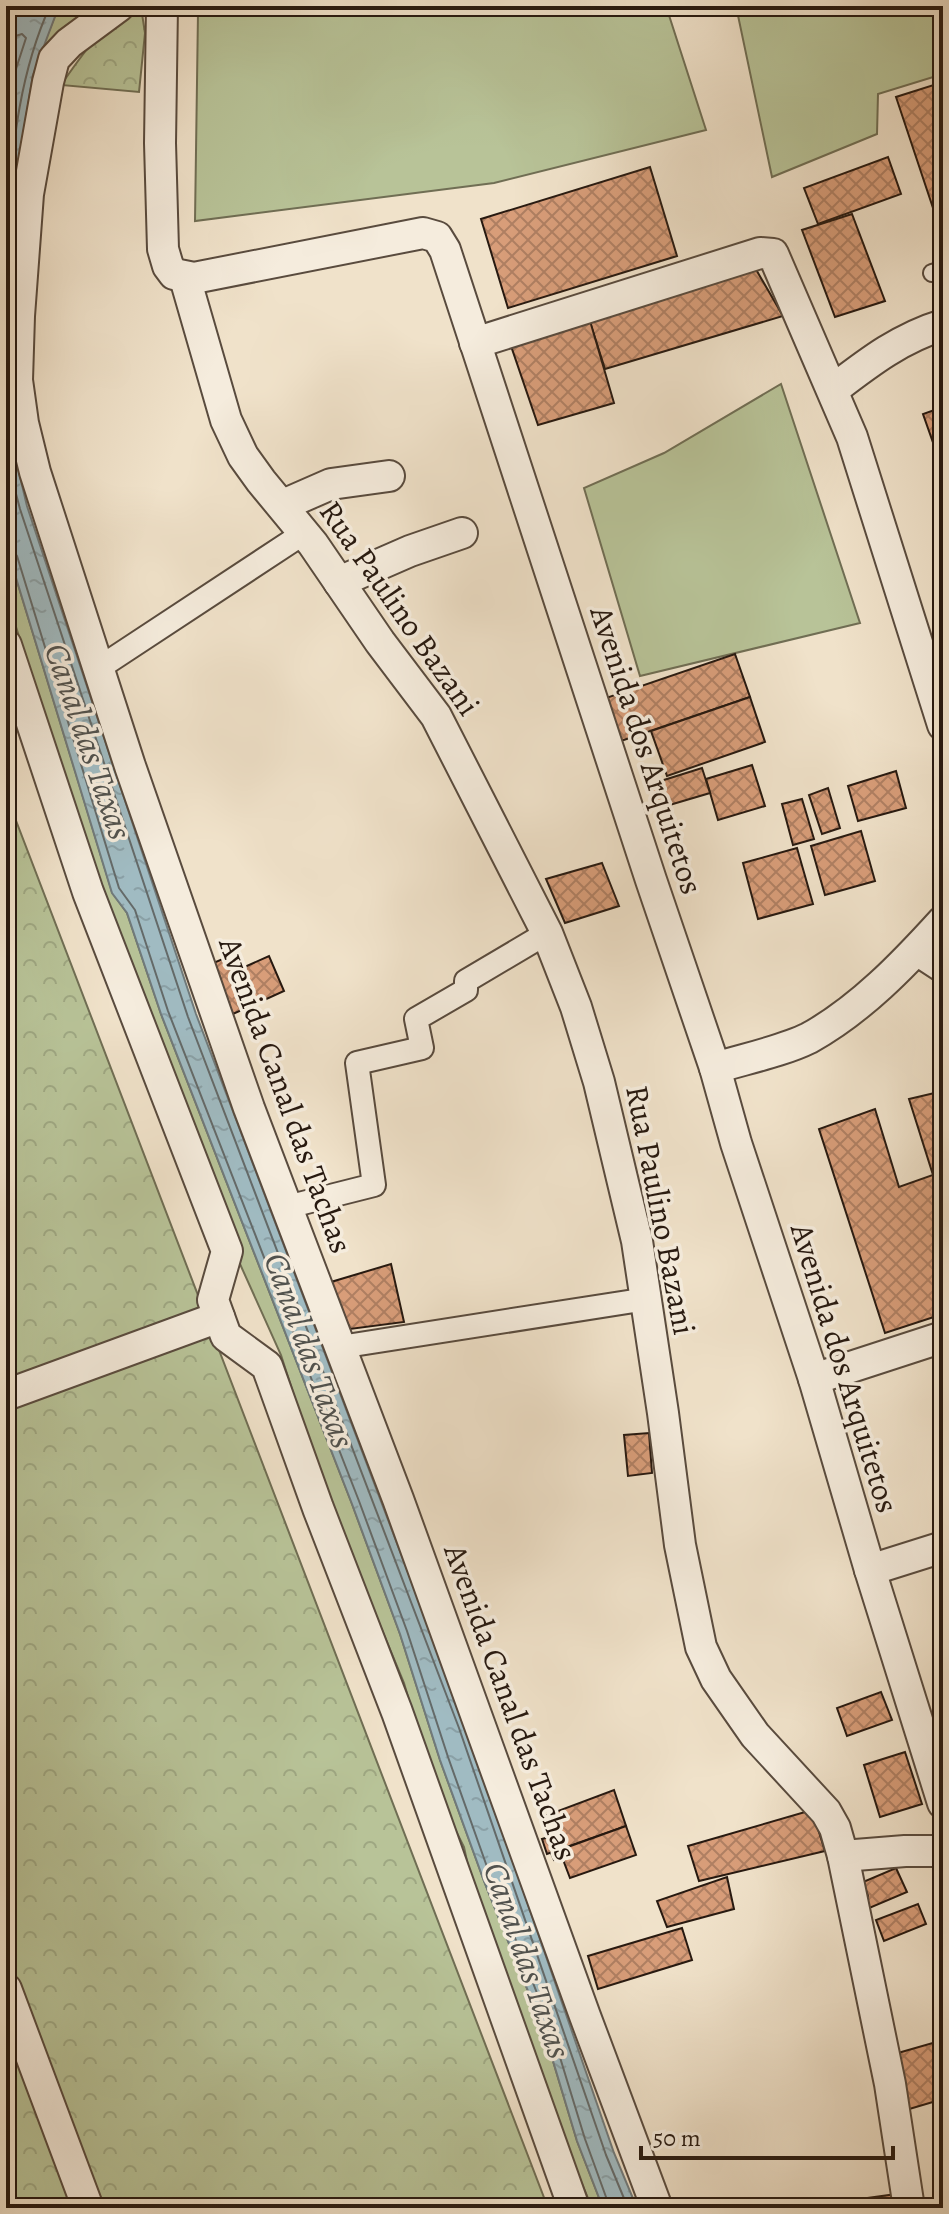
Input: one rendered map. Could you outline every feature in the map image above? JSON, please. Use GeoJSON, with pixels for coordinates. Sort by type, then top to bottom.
{"type":"FeatureCollection","features":[{"type":"Feature","properties":{"kind":"street","name":"Avenida Canal das Tachas"},"geometry":{"type":"LineString","coordinates":[[119,6],[82,31],[54,59],[28,194],[17,380],[23,423],[35,472],[130,766],[249,1108],[409,1528],[657,2208]]}},
{"type":"Feature","properties":{"kind":"street"},"geometry":{"type":"LineString","coordinates":[[162,6],[160,143],[163,249],[174,274],[185,278]]}},
{"type":"Feature","properties":{"kind":"street","name":"Avenida dos Arquitetos"},"geometry":{"type":"LineString","coordinates":[[185,278],[423,233],[437,237],[445,250],[715,1068],[736,1143],[814,1379],[870,1570],[934,1740],[943,1803]]}},
{"type":"Feature","properties":{"kind":"street"},"geometry":{"type":"LineString","coordinates":[[475,343],[760,253],[773,254],[834,389],[852,437],[943,725]]}},
{"type":"Feature","properties":{"kind":"street","name":"Rua Paulino Bazani"},"geometry":{"type":"LineString","coordinates":[[185,278],[226,420],[243,456],[304,533],[436,716],[547,933],[576,1007],[626,1189],[647,1299],[680,1545],[701,1647],[716,1679],[755,1735],[826,1812],[835,1828],[890,2084],[909,2208]]}},
{"type":"Feature","properties":{"kind":"street"},"geometry":{"type":"LineString","coordinates":[[834,389],[879,354],[904,340],[943,325]]}},
{"type":"Feature","properties":{"kind":"street"},"geometry":{"type":"LineString","coordinates":[[283,505],[331,484],[389,476]]}},
{"type":"Feature","properties":{"kind":"street"},"geometry":{"type":"LineString","coordinates":[[99,668],[304,533]]}},
{"type":"Feature","properties":{"kind":"street"},"geometry":{"type":"LineString","coordinates":[[339,582],[410,551],[462,533]]}},
{"type":"Feature","properties":{"kind":"street"},"geometry":{"type":"LineString","coordinates":[[6,645],[88,892],[227,1251],[213,1300],[219,1317],[226,1336],[267,1366],[397,1712],[574,2208]]}},
{"type":"Feature","properties":{"kind":"street"},"geometry":{"type":"LineString","coordinates":[[715,1068],[806,1039],[842,1018],[917,950],[943,921]]}},
{"type":"Feature","properties":{"kind":"street"},"geometry":{"type":"LineString","coordinates":[[287,1207],[374,1185],[357,1063],[422,1048],[416,1019],[466,990],[466,981],[547,933]]}},
{"type":"Feature","properties":{"kind":"street"},"geometry":{"type":"LineString","coordinates":[[917,950],[943,967]]}},
{"type":"Feature","properties":{"kind":"street"},"geometry":{"type":"LineString","coordinates":[[340,1347],[647,1299]]}},
{"type":"Feature","properties":{"kind":"street"},"geometry":{"type":"LineString","coordinates":[[6,1395],[219,1317]]}},
{"type":"Feature","properties":{"kind":"street"},"geometry":{"type":"LineString","coordinates":[[814,1379],[943,1337]]}},
{"type":"Feature","properties":{"kind":"street"},"geometry":{"type":"LineString","coordinates":[[870,1570],[943,1547]]}},
{"type":"Feature","properties":{"kind":"street"},"geometry":{"type":"LineString","coordinates":[[843,1856],[943,1851]]}},
{"type":"Feature","properties":{"kind":"street"},"geometry":{"type":"LineString","coordinates":[[6,1989],[88,2208]]}},
{"type":"Feature","properties":{"kind":"green space"},"geometry":{"type":"Polygon","coordinates":[[[59,6],[89,6],[41,51],[59,6]]]}},
{"type":"Feature","properties":{"kind":"green space"},"geometry":{"type":"Polygon","coordinates":[[[201,6],[666,6],[706,130],[494,183],[195,221],[198,13],[201,6]]]}},
{"type":"Feature","properties":{"kind":"green space"},"geometry":{"type":"Polygon","coordinates":[[[736,6],[943,6],[943,74],[878,94],[877,134],[772,177],[736,6]]]}},
{"type":"Feature","properties":{"kind":"green space"},"geometry":{"type":"Polygon","coordinates":[[[141,7],[145,33],[139,92],[61,85],[107,26],[117,16],[141,7]]]}},
{"type":"Feature","properties":{"kind":"green space"},"geometry":{"type":"Polygon","coordinates":[[[781,384],[860,623],[640,676],[584,488],[664,453],[781,384]]]}},
{"type":"Feature","properties":{"kind":"green space"},"geometry":{"type":"Polygon","coordinates":[[[6,545],[112,892],[127,913],[161,1014],[352,1504],[484,1881],[544,2031],[577,2141],[603,2208],[592,2208],[572,2160],[477,1908],[464,1847],[435,1789],[404,1683],[326,1495],[281,1355],[240,1264],[127,971],[6,596],[6,545]]]}},
{"type":"Feature","properties":{"kind":"green space"},"geometry":{"type":"Polygon","coordinates":[[[6,805],[10,805],[548,2208],[6,2208],[6,805]]]}},
{"type":"Feature","properties":{"kind":"water"},"geometry":{"type":"Polygon","coordinates":[[[14,6],[59,6],[33,75],[21,147],[6,307],[6,40],[14,6]]]}},
{"type":"Feature","properties":{"kind":"water","name":"Canal das Taxas"},"geometry":{"type":"Polygon","coordinates":[[[6,418],[27,506],[196,1014],[466,1725],[614,2153],[637,2208],[603,2208],[577,2141],[544,2031],[484,1881],[352,1504],[161,1014],[127,913],[112,893],[6,545],[6,418]]]}},
{"type":"Feature","properties":{"kind":"building"},"geometry":{"type":"Polygon","coordinates":[[[943,82],[943,238],[896,97],[943,82]]]}},
{"type":"Feature","properties":{"kind":"building"},"geometry":{"type":"Polygon","coordinates":[[[888,157],[901,194],[818,224],[804,188],[888,157]]]}},
{"type":"Feature","properties":{"kind":"building"},"geometry":{"type":"Polygon","coordinates":[[[650,167],[677,256],[508,308],[481,219],[650,167]]]}},
{"type":"Feature","properties":{"kind":"building"},"geometry":{"type":"Polygon","coordinates":[[[852,214],[885,301],[835,317],[802,230],[852,214]]]}},
{"type":"Feature","properties":{"kind":"building"},"geometry":{"type":"Polygon","coordinates":[[[754,266],[783,316],[605,369],[588,316],[754,266]]]}},
{"type":"Feature","properties":{"kind":"building"},"geometry":{"type":"Polygon","coordinates":[[[588,314],[614,403],[538,425],[510,343],[588,314]]]}},
{"type":"Feature","properties":{"kind":"building"},"geometry":{"type":"Polygon","coordinates":[[[943,407],[943,471],[923,414],[943,407]]]}},
{"type":"Feature","properties":{"kind":"building"},"geometry":{"type":"Polygon","coordinates":[[[735,654],[750,697],[618,742],[603,699],[735,654]]]}},
{"type":"Feature","properties":{"kind":"building"},"geometry":{"type":"Polygon","coordinates":[[[750,697],[765,742],[667,776],[651,731],[750,697]]]}},
{"type":"Feature","properties":{"kind":"building"},"geometry":{"type":"Polygon","coordinates":[[[752,765],[765,806],[718,820],[706,779],[752,765]]]}},
{"type":"Feature","properties":{"kind":"building"},"geometry":{"type":"Polygon","coordinates":[[[702,768],[710,793],[656,809],[648,785],[702,768]]]}},
{"type":"Feature","properties":{"kind":"building"},"geometry":{"type":"Polygon","coordinates":[[[896,771],[906,808],[858,821],[848,786],[896,771]]]}},
{"type":"Feature","properties":{"kind":"building"},"geometry":{"type":"Polygon","coordinates":[[[828,788],[840,828],[822,834],[809,795],[828,788]]]}},
{"type":"Feature","properties":{"kind":"building"},"geometry":{"type":"Polygon","coordinates":[[[802,799],[814,839],[793,845],[782,804],[802,799]]]}},
{"type":"Feature","properties":{"kind":"building"},"geometry":{"type":"Polygon","coordinates":[[[861,831],[875,881],[825,895],[811,846],[861,831]]]}},
{"type":"Feature","properties":{"kind":"building"},"geometry":{"type":"Polygon","coordinates":[[[797,848],[813,904],[758,919],[743,863],[797,848]]]}},
{"type":"Feature","properties":{"kind":"building"},"geometry":{"type":"Polygon","coordinates":[[[602,863],[619,906],[565,923],[546,879],[602,863]]]}},
{"type":"Feature","properties":{"kind":"building"},"geometry":{"type":"Polygon","coordinates":[[[232,955],[238,970],[269,956],[284,991],[233,1014],[211,964],[232,955]]]}},
{"type":"Feature","properties":{"kind":"building"},"geometry":{"type":"Polygon","coordinates":[[[943,1091],[943,1314],[885,1333],[819,1129],[875,1109],[899,1187],[933,1175],[909,1099],[943,1091]]]}},
{"type":"Feature","properties":{"kind":"building"},"geometry":{"type":"Polygon","coordinates":[[[391,1264],[404,1322],[350,1329],[331,1282],[391,1264]]]}},
{"type":"Feature","properties":{"kind":"building"},"geometry":{"type":"Polygon","coordinates":[[[649,1433],[652,1473],[628,1476],[624,1435],[649,1433]]]}},
{"type":"Feature","properties":{"kind":"building"},"geometry":{"type":"Polygon","coordinates":[[[881,1692],[892,1720],[847,1736],[837,1708],[881,1692]]]}},
{"type":"Feature","properties":{"kind":"building"},"geometry":{"type":"Polygon","coordinates":[[[905,1752],[922,1804],[880,1817],[864,1765],[905,1752]]]}},
{"type":"Feature","properties":{"kind":"building"},"geometry":{"type":"Polygon","coordinates":[[[614,1790],[626,1826],[547,1854],[542,1839],[549,1837],[542,1817],[614,1790]]]}},
{"type":"Feature","properties":{"kind":"building"},"geometry":{"type":"Polygon","coordinates":[[[812,1810],[825,1851],[699,1881],[688,1846],[812,1810]]]}},
{"type":"Feature","properties":{"kind":"building"},"geometry":{"type":"Polygon","coordinates":[[[626,1826],[636,1855],[570,1878],[562,1857],[554,1860],[551,1853],[626,1826]]]}},
{"type":"Feature","properties":{"kind":"building"},"geometry":{"type":"Polygon","coordinates":[[[896,1868],[907,1892],[867,1909],[863,1898],[868,1896],[863,1882],[896,1868]]]}},
{"type":"Feature","properties":{"kind":"building"},"geometry":{"type":"Polygon","coordinates":[[[727,1877],[734,1909],[667,1927],[657,1901],[727,1877]]]}},
{"type":"Feature","properties":{"kind":"building"},"geometry":{"type":"Polygon","coordinates":[[[918,1904],[926,1924],[884,1941],[876,1920],[918,1904]]]}},
{"type":"Feature","properties":{"kind":"building"},"geometry":{"type":"Polygon","coordinates":[[[682,1928],[692,1960],[598,1989],[588,1956],[682,1928]]]}},
{"type":"Feature","properties":{"kind":"building"},"geometry":{"type":"Polygon","coordinates":[[[943,2040],[943,2099],[906,2110],[891,2055],[943,2040]]]}},
{"type":"Feature","properties":{"kind":"building"},"geometry":{"type":"Polygon","coordinates":[[[897,2194],[898,2208],[851,2208],[852,2200],[897,2194]]]}}]}
